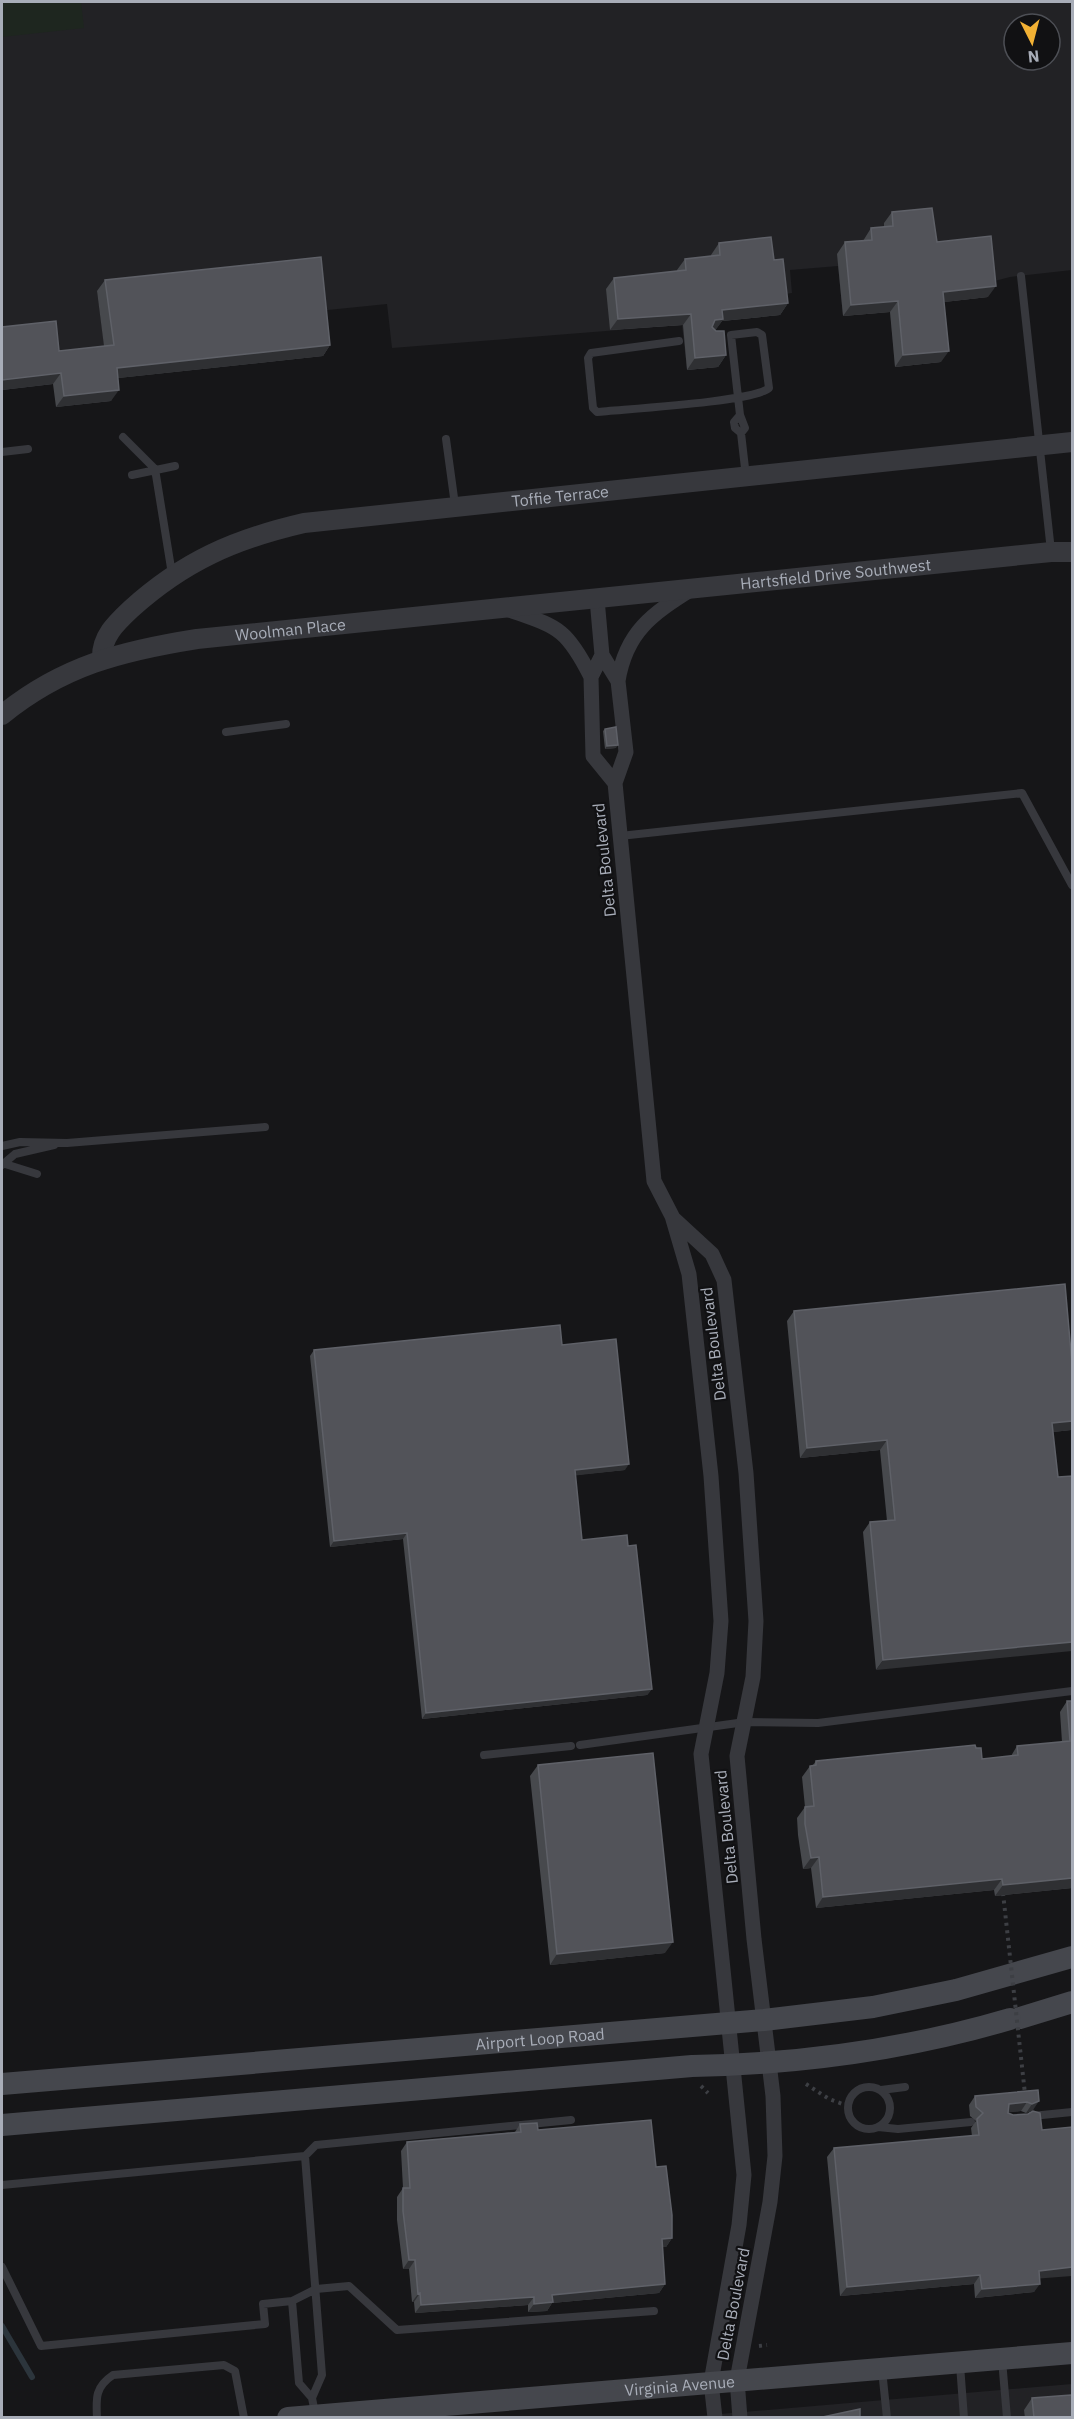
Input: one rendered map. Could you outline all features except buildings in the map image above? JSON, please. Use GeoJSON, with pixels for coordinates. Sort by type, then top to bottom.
{"type":"FeatureCollection","features":[{"type":"Feature","properties":{"kind":"main road","name":"Airport Loop Road"},"geometry":{"type":"LineString","coordinates":[[2,2084],[764,2020],[873,2007],[966,1988],[1072,1957]]}},
{"type":"Feature","properties":{"kind":"main road"},"geometry":{"type":"LineString","coordinates":[[2,2124],[692,2066],[769,2063],[872,2050],[969,2032],[1072,2002]]}},
{"type":"Feature","properties":{"kind":"main road","name":"Virginia Avenue"},"geometry":{"type":"LineString","coordinates":[[288,2418],[314,2410],[435,2411],[711,2382],[1072,2353]]}},
{"type":"Feature","properties":{"kind":"street","name":"Toffie Terrace"},"geometry":{"type":"LineString","coordinates":[[102,659],[101,649],[111,629],[172,574],[222,547],[274,530],[335,519],[1072,442]]}},
{"type":"Feature","properties":{"kind":"street","name":"Hartsfield Drive Southwest"},"geometry":{"type":"LineString","coordinates":[[597,599],[1052,552],[1072,552]]}},
{"type":"Feature","properties":{"kind":"street"},"geometry":{"type":"LineString","coordinates":[[618,681],[622,656],[640,628],[668,604],[692,589]]}},
{"type":"Feature","properties":{"kind":"street","name":"Woolman Place"},"geometry":{"type":"LineString","coordinates":[[2,716],[38,689],[102,659],[123,652],[197,639],[597,599]]}},
{"type":"Feature","properties":{"kind":"street","name":"Delta Boulevard"},"geometry":{"type":"LineString","coordinates":[[597,599],[602,655],[618,681],[626,752],[615,783],[654,1181],[672,1216],[689,1275],[711,1476],[720,1621],[717,1673],[701,1754],[744,2175],[739,2225],[711,2382],[715,2418]]}},
{"type":"Feature","properties":{"kind":"street"},"geometry":{"type":"LineString","coordinates":[[504,608],[562,631],[577,650],[591,677]]}},
{"type":"Feature","properties":{"kind":"street","name":"Delta Boulevard"},"geometry":{"type":"LineString","coordinates":[[602,655],[591,677],[593,756],[615,783]]}},
{"type":"Feature","properties":{"kind":"street","name":"Delta Boulevard"},"geometry":{"type":"LineString","coordinates":[[672,1216],[712,1254],[724,1280],[746,1473],[756,1621],[753,1677],[737,1756],[773,2096],[775,2156],[770,2202],[737,2380],[740,2418]]}},
{"type":"Feature","properties":{"kind":"lane"},"geometry":{"type":"LineString","coordinates":[[1021,276],[1052,552]]}},
{"type":"Feature","properties":{"kind":"lane"},"geometry":{"type":"LineString","coordinates":[[679,341],[597,350],[591,353],[588,358],[593,408],[597,411],[758,395],[769,388],[762,335],[758,332],[721,336]]}},
{"type":"Feature","properties":{"kind":"lane"},"geometry":{"type":"LineString","coordinates":[[731,335],[740,415],[745,428],[741,433],[746,477]]}},
{"type":"Feature","properties":{"kind":"lane"},"geometry":{"type":"LineString","coordinates":[[123,437],[155,469],[172,574]]}},
{"type":"Feature","properties":{"kind":"lane"},"geometry":{"type":"LineString","coordinates":[[446,439],[455,507]]}},
{"type":"Feature","properties":{"kind":"lane"},"geometry":{"type":"LineString","coordinates":[[2,452],[28,449]]}},
{"type":"Feature","properties":{"kind":"lane"},"geometry":{"type":"LineString","coordinates":[[132,474],[175,466]]}},
{"type":"Feature","properties":{"kind":"lane"},"geometry":{"type":"LineString","coordinates":[[226,732],[286,724]]}},
{"type":"Feature","properties":{"kind":"lane"},"geometry":{"type":"LineString","coordinates":[[620,836],[1022,793],[1072,885]]}},
{"type":"Feature","properties":{"kind":"lane"},"geometry":{"type":"LineString","coordinates":[[2,1146],[20,1142],[68,1143],[266,1127]]}},
{"type":"Feature","properties":{"kind":"lane"},"geometry":{"type":"LineString","coordinates":[[2,1164],[15,1154],[68,1143]]}},
{"type":"Feature","properties":{"kind":"lane"},"geometry":{"type":"LineString","coordinates":[[2,1164],[37,1174]]}},
{"type":"Feature","properties":{"kind":"lane"},"geometry":{"type":"LineString","coordinates":[[580,1745],[745,1722],[818,1723],[1072,1691]]}},
{"type":"Feature","properties":{"kind":"lane"},"geometry":{"type":"LineString","coordinates":[[484,1755],[571,1746]]}},
{"type":"Feature","properties":{"kind":"lane"},"geometry":{"type":"LineString","coordinates":[[905,2087],[882,2090],[860,2088],[854,2093],[848,2106],[849,2114],[857,2126],[864,2128],[898,2129],[970,2122]]}},
{"type":"Feature","properties":{"kind":"lane"},"geometry":{"type":"LineString","coordinates":[[878,2127],[889,2117],[891,2110],[890,2102],[882,2090]]}},
{"type":"Feature","properties":{"kind":"lane"},"geometry":{"type":"LineString","coordinates":[[1031,2116],[1072,2112]]}},
{"type":"Feature","properties":{"kind":"lane"},"geometry":{"type":"LineString","coordinates":[[2,2185],[305,2156],[316,2145],[571,2120]]}},
{"type":"Feature","properties":{"kind":"lane"},"geometry":{"type":"LineString","coordinates":[[305,2156],[322,2379],[314,2410]]}},
{"type":"Feature","properties":{"kind":"lane"},"geometry":{"type":"LineString","coordinates":[[2,2267],[41,2346],[265,2324],[263,2304],[292,2301],[316,2289],[349,2286],[397,2330],[654,2311]]}},
{"type":"Feature","properties":{"kind":"lane"},"geometry":{"type":"LineString","coordinates":[[292,2301],[298,2383],[314,2410]]}},
{"type":"Feature","properties":{"kind":"lane"},"geometry":{"type":"LineString","coordinates":[[1002,2359],[1007,2418]]}},
{"type":"Feature","properties":{"kind":"lane"},"geometry":{"type":"LineString","coordinates":[[959,2362],[964,2418]]}},
{"type":"Feature","properties":{"kind":"lane"},"geometry":{"type":"LineString","coordinates":[[97,2418],[96,2395],[102,2382],[113,2375],[224,2365],[235,2371],[244,2418]]}},
{"type":"Feature","properties":{"kind":"lane"},"geometry":{"type":"LineString","coordinates":[[882,2368],[887,2418]]}},
{"type":"Feature","properties":{"kind":"path"},"geometry":{"type":"LineString","coordinates":[[1002,1890],[1026,2104]]}},
{"type":"Feature","properties":{"kind":"path"},"geometry":{"type":"LineString","coordinates":[[806,2084],[829,2099],[848,2106]]}},
{"type":"Feature","properties":{"kind":"path"},"geometry":{"type":"LineString","coordinates":[[701,2086],[708,2093]]}},
{"type":"Feature","properties":{"kind":"shaded area"},"geometry":{"type":"Polygon","coordinates":[[[2,2],[1072,2],[1072,270],[1010,277],[987,283],[988,297],[952,301],[950,286],[934,288],[941,362],[895,367],[889,300],[879,301],[880,313],[843,316],[838,266],[790,270],[792,293],[778,295],[780,315],[714,322],[718,367],[687,370],[682,325],[392,348],[387,304],[318,311],[97,291],[106,357],[51,362],[2,337],[2,2]]]}},
{"type":"Feature","properties":{"kind":"shaded area"},"geometry":{"type":"Polygon","coordinates":[[[2,2],[81,2],[84,28],[2,37],[2,2]]]}},
{"type":"Feature","properties":{"kind":"shaded area"},"geometry":{"type":"Polygon","coordinates":[[[1072,2384],[1072,2417],[677,2418],[685,2417],[1072,2384]]]}},
{"type":"Feature","properties":{"kind":"waterway"},"geometry":{"type":"LineString","coordinates":[[2,2326],[32,2377]]}}]}
